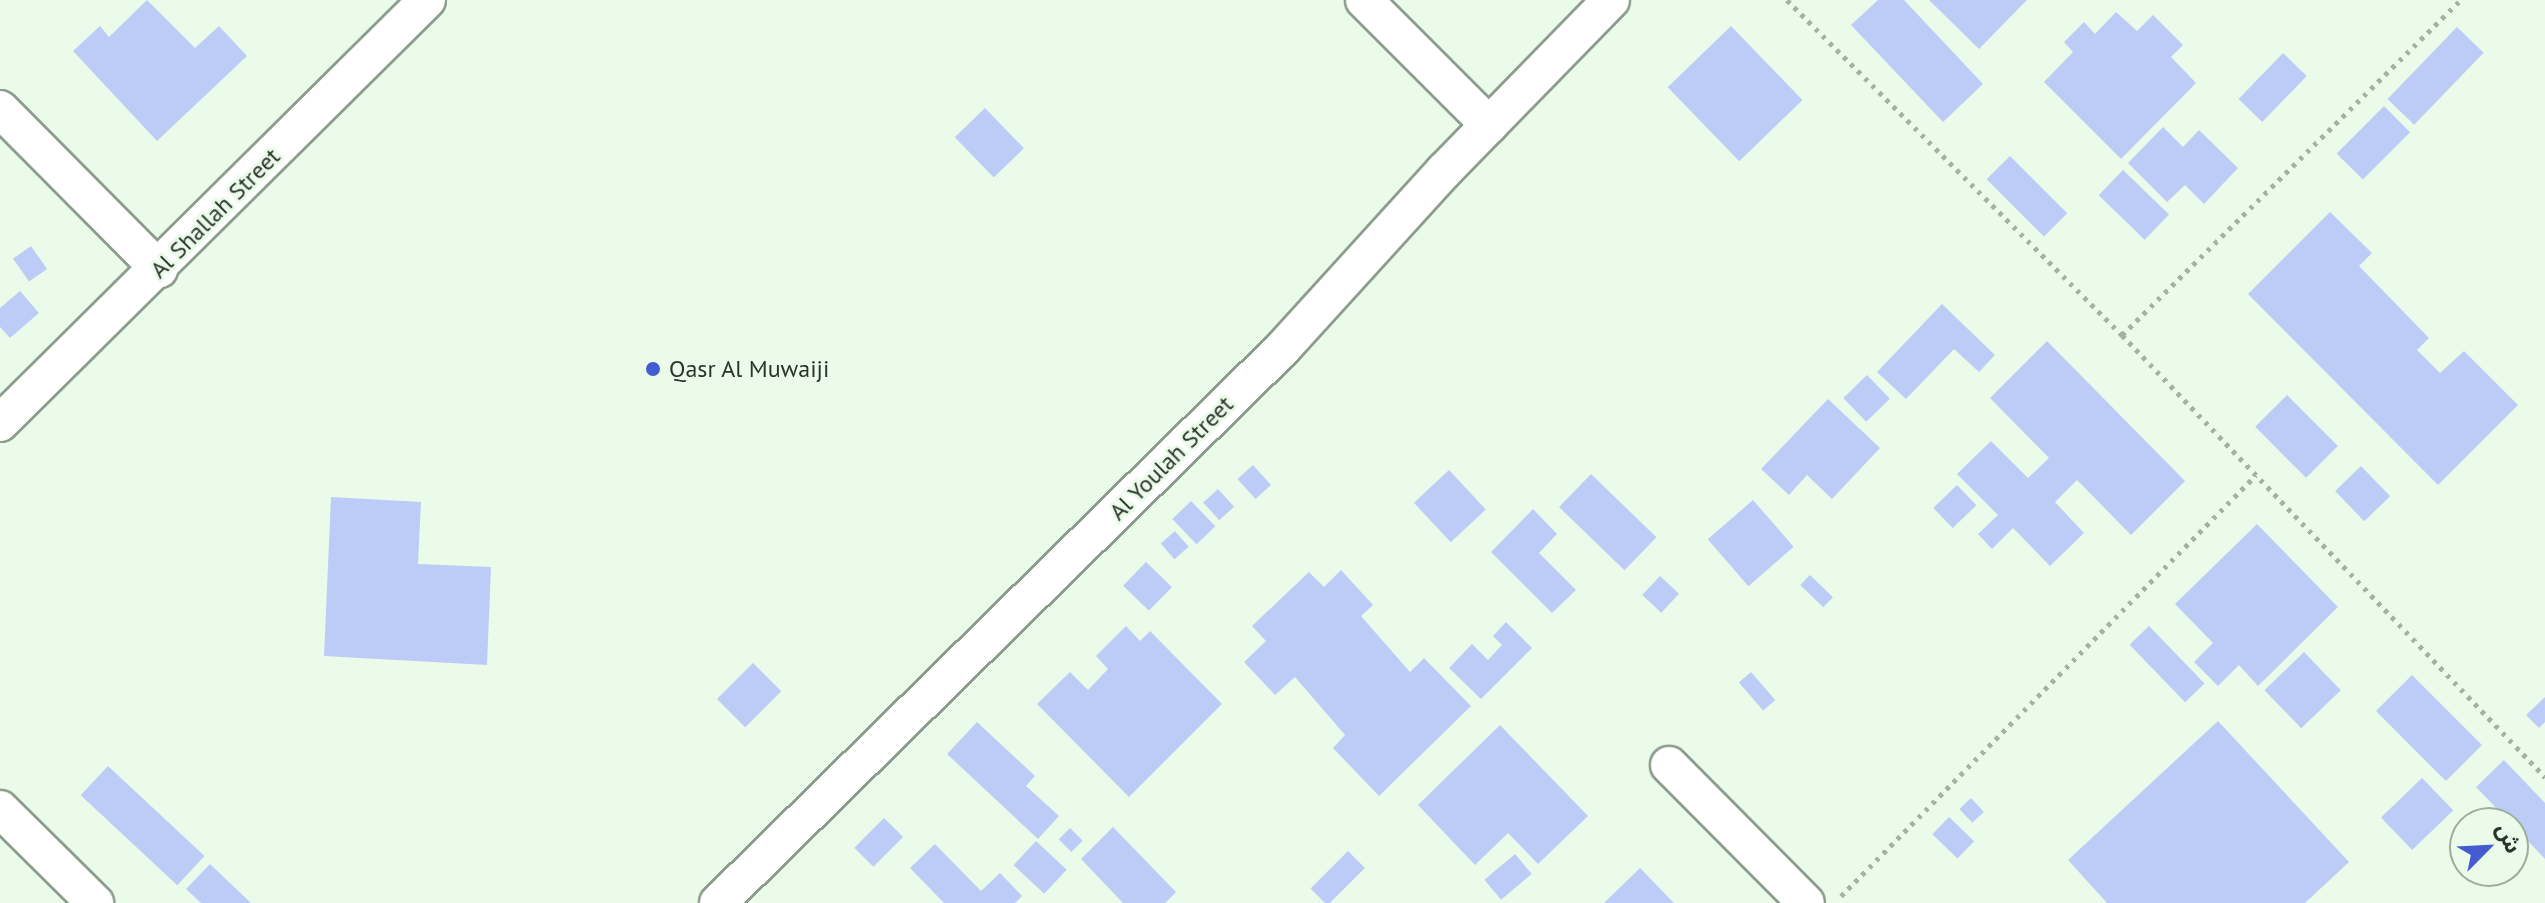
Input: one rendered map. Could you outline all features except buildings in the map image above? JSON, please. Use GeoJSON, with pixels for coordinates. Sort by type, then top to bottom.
{"type":"FeatureCollection","features":[{"type":"Feature","properties":{"kind":"street","name":"Al Shallah Street"},"geometry":{"type":"LineString","coordinates":[[0,423],[159,269],[427,0]]}},
{"type":"Feature","properties":{"kind":"street"},"geometry":{"type":"LineString","coordinates":[[1364,0],[1489,125]]}},
{"type":"Feature","properties":{"kind":"street","name":"Al Youlah Street"},"geometry":{"type":"LineString","coordinates":[[718,903],[1282,349],[1489,125],[1611,0]]}},
{"type":"Feature","properties":{"kind":"street"},"geometry":{"type":"LineString","coordinates":[[0,109],[159,269]]}},
{"type":"Feature","properties":{"kind":"street"},"geometry":{"type":"LineString","coordinates":[[1669,765],[1806,903]]}},
{"type":"Feature","properties":{"kind":"street"},"geometry":{"type":"LineString","coordinates":[[0,809],[95,903]]}},
{"type":"Feature","properties":{"kind":"path"},"geometry":{"type":"LineString","coordinates":[[1787,0],[2122,335],[2545,777]]}},
{"type":"Feature","properties":{"kind":"path"},"geometry":{"type":"LineString","coordinates":[[2122,335],[2460,0]]}},
{"type":"Feature","properties":{"kind":"path"},"geometry":{"type":"LineString","coordinates":[[1834,903],[2256,475]]}},
{"type":"Feature","properties":{"kind":"place","name":"Qasr Al Muwaiji"},"geometry":{"type":"Point","coordinates":[653,369]}}]}
